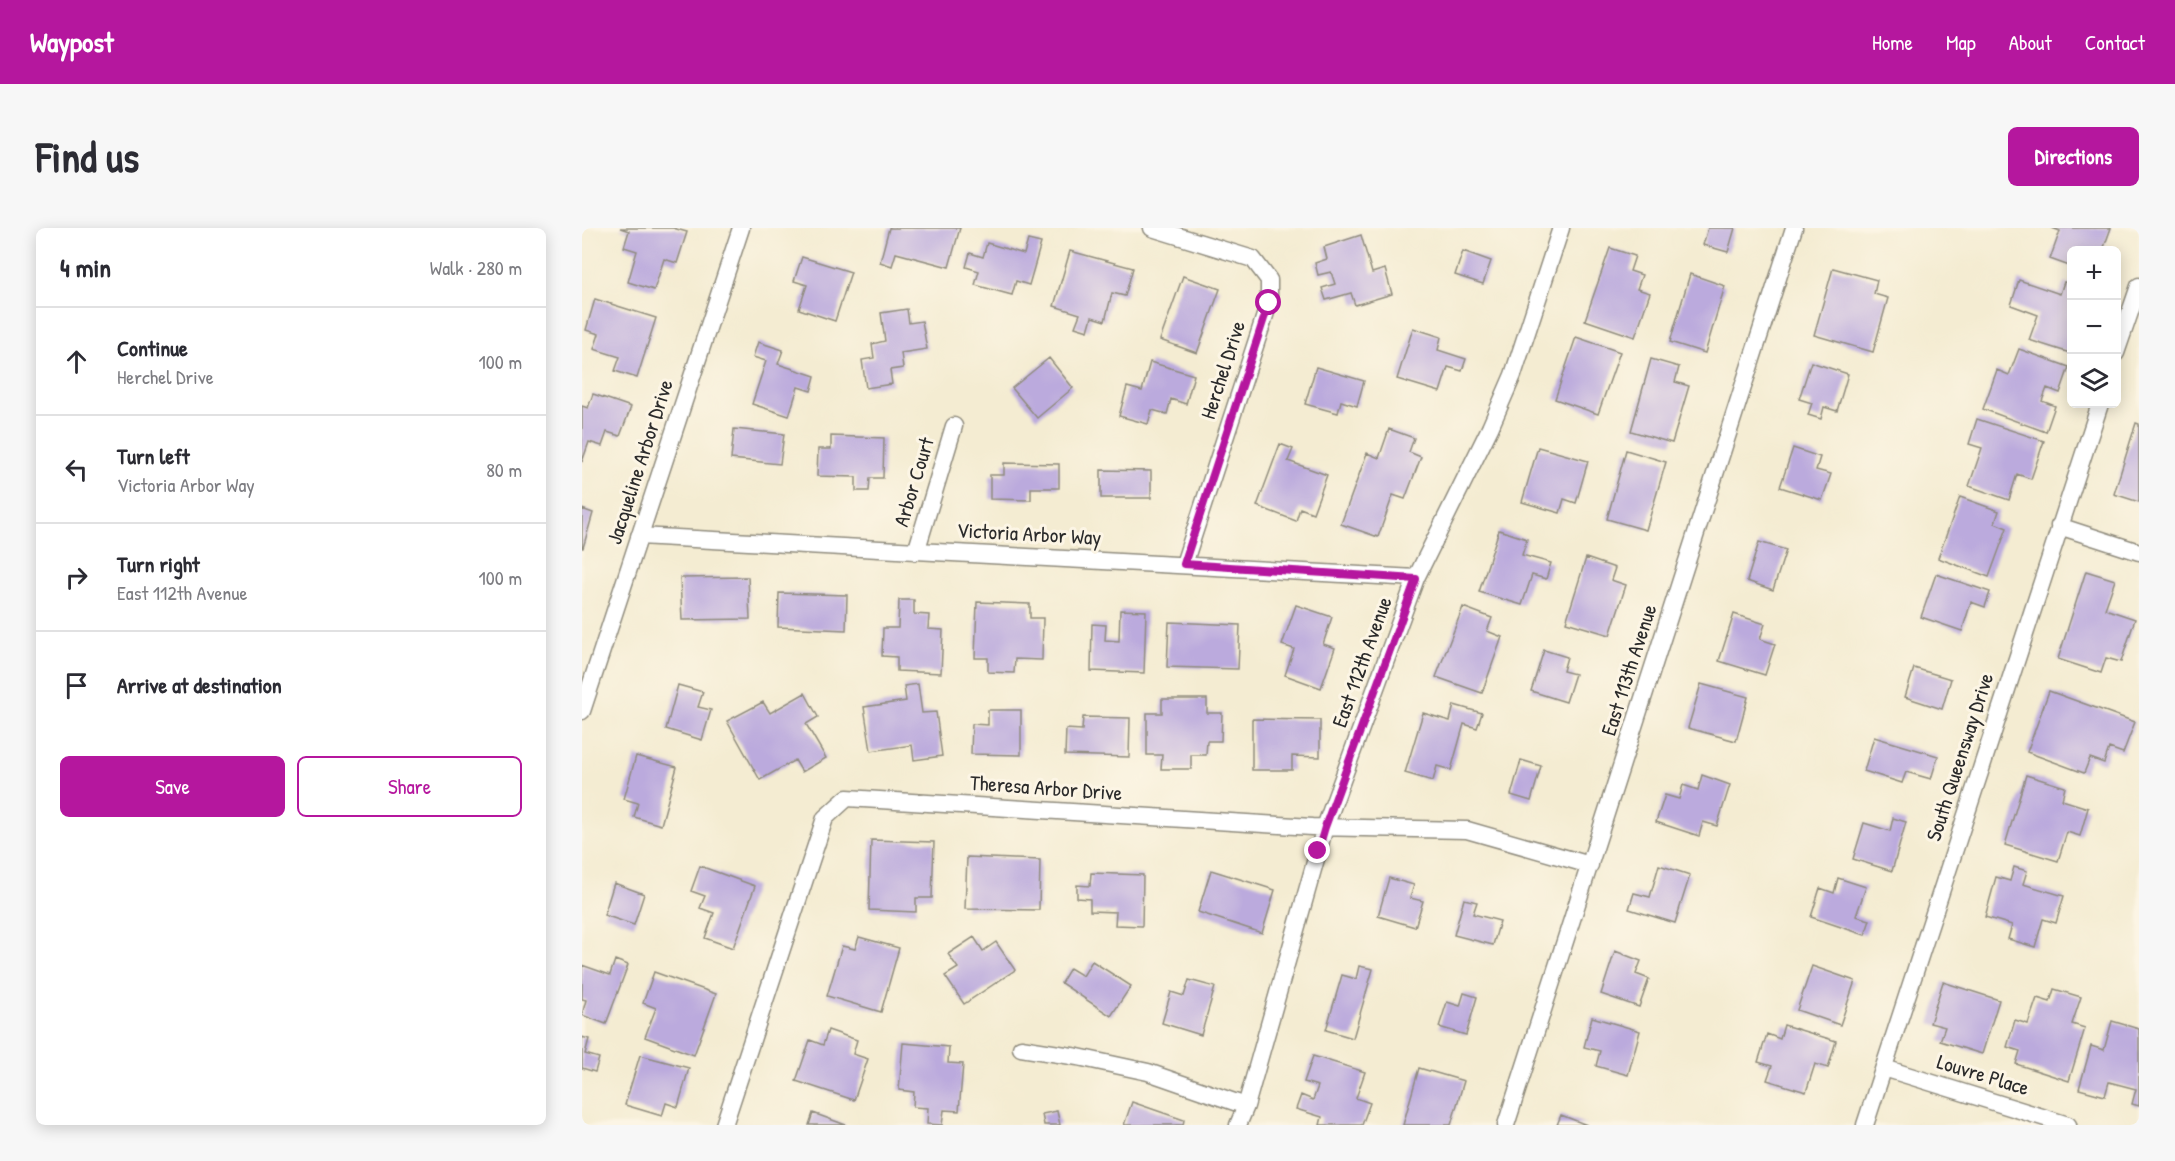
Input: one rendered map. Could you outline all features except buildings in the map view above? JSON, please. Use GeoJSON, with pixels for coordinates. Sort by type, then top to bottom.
{"type":"FeatureCollection","features":[{"type":"Feature","properties":{"kind":"street","name":"Jacqueline Arbor Drive"},"geometry":{"type":"LineString","coordinates":[[582,711],[741,228]]}},
{"type":"Feature","properties":{"kind":"street","name":"Herchel Drive"},"geometry":{"type":"LineString","coordinates":[[1152,228],[1253,259],[1269,280],[1269,303],[1184,564]]}},
{"type":"Feature","properties":{"kind":"street","name":"East 112th Avenue"},"geometry":{"type":"LineString","coordinates":[[1238,1125],[1246,1106],[1325,827],[1416,579],[1490,429],[1513,375],[1561,228]]}},
{"type":"Feature","properties":{"kind":"street","name":"East 113th Avenue"},"geometry":{"type":"LineString","coordinates":[[1506,1125],[1794,228]]}},
{"type":"Feature","properties":{"kind":"street"},"geometry":{"type":"LineString","coordinates":[[2121,338],[2139,286]]}},
{"type":"Feature","properties":{"kind":"street","name":"South Queensway Drive"},"geometry":{"type":"LineString","coordinates":[[1865,1125],[2099,408]]}},
{"type":"Feature","properties":{"kind":"street","name":"Arbor Court"},"geometry":{"type":"LineString","coordinates":[[916,552],[954,426]]}},
{"type":"Feature","properties":{"kind":"street"},"geometry":{"type":"LineString","coordinates":[[2059,526],[2139,552]]}},
{"type":"Feature","properties":{"kind":"street","name":"Victoria Arbor Way"},"geometry":{"type":"LineString","coordinates":[[639,536],[1184,564],[1416,579]]}},
{"type":"Feature","properties":{"kind":"street","name":"Theresa Arbor Drive"},"geometry":{"type":"LineString","coordinates":[[724,1125],[825,818],[847,798],[1325,827],[1467,830],[1590,865]]}},
{"type":"Feature","properties":{"kind":"street"},"geometry":{"type":"LineString","coordinates":[[1021,1048],[1148,1072],[1246,1106]]}},
{"type":"Feature","properties":{"kind":"street","name":"Louvre Place"},"geometry":{"type":"LineString","coordinates":[[1884,1068],[2068,1125]]}},
{"type":"Feature","properties":{"kind":"route"},"geometry":{"type":"LineString","coordinates":[[1269,303],[1184,564],[1416,579],[1318,851]]}}]}
